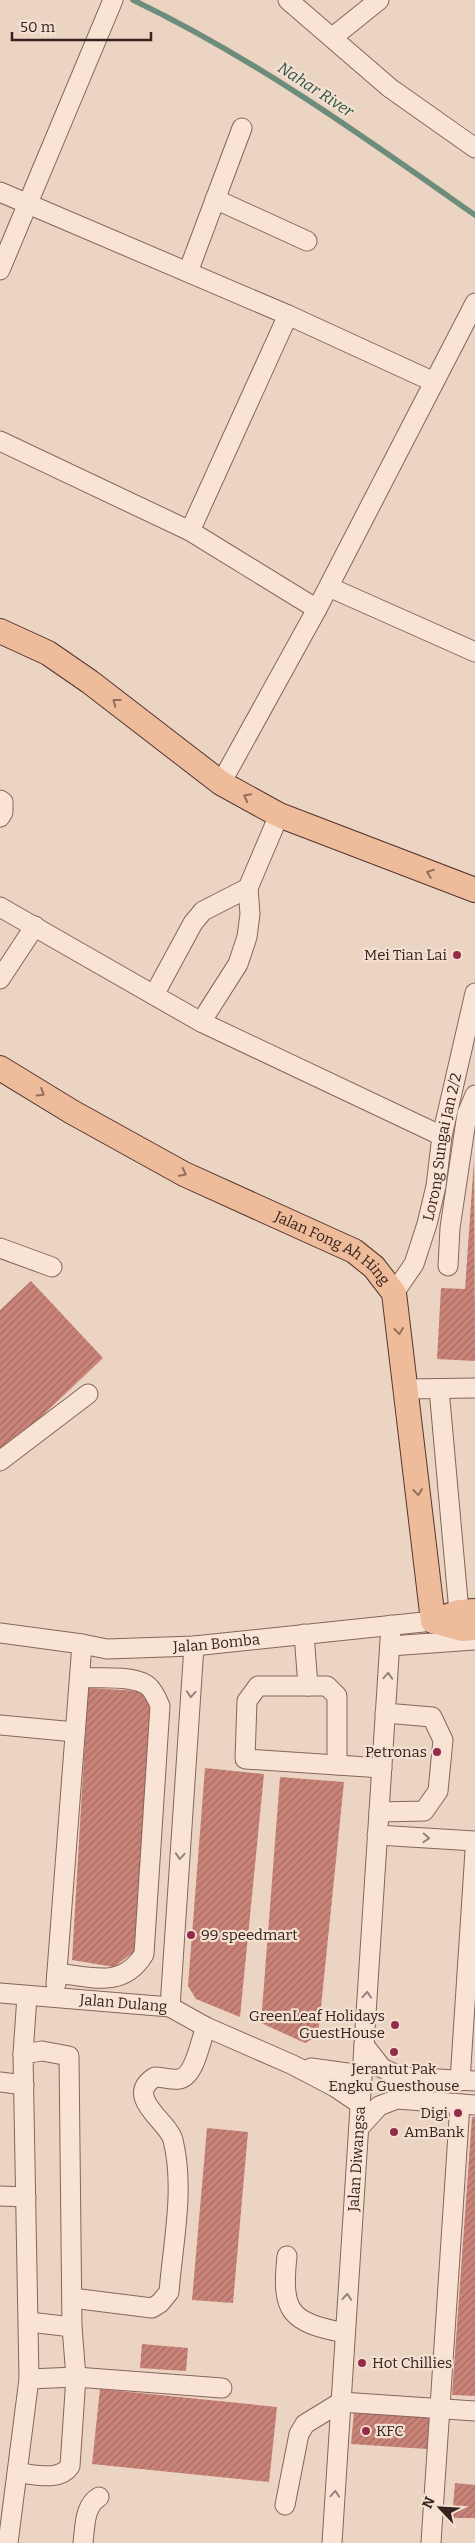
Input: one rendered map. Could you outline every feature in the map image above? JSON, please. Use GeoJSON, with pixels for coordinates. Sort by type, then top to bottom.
{"type":"FeatureCollection","features":[{"type":"Feature","properties":{"kind":"main road"},"geometry":{"type":"LineString","coordinates":[[0,631],[48,653],[90,682],[221,783],[280,815],[475,890]]}},
{"type":"Feature","properties":{"kind":"main road","name":"Jalan Fong Ah Hing"},"geometry":{"type":"LineString","coordinates":[[0,1068],[72,1112],[184,1174],[354,1251],[374,1267],[394,1293],[433,1622]]}},
{"type":"Feature","properties":{"kind":"main road","name":"Jalan Bomba"},"geometry":{"type":"LineString","coordinates":[[433,1622],[462,1630],[470,1617]]}},
{"type":"Feature","properties":{"kind":"street"},"geometry":{"type":"LineString","coordinates":[[0,270],[113,0]]}},
{"type":"Feature","properties":{"kind":"street"},"geometry":{"type":"LineString","coordinates":[[288,0],[390,88],[475,148]]}},
{"type":"Feature","properties":{"kind":"street"},"geometry":{"type":"LineString","coordinates":[[333,37],[379,0]]}},
{"type":"Feature","properties":{"kind":"street"},"geometry":{"type":"LineString","coordinates":[[188,272],[242,128]]}},
{"type":"Feature","properties":{"kind":"street"},"geometry":{"type":"LineString","coordinates":[[0,192],[288,315],[434,382]]}},
{"type":"Feature","properties":{"kind":"street"},"geometry":{"type":"LineString","coordinates":[[215,199],[307,241]]}},
{"type":"Feature","properties":{"kind":"street"},"geometry":{"type":"LineString","coordinates":[[221,783],[329,587],[475,303]]}},
{"type":"Feature","properties":{"kind":"street"},"geometry":{"type":"LineString","coordinates":[[190,530],[288,315]]}},
{"type":"Feature","properties":{"kind":"street"},"geometry":{"type":"LineString","coordinates":[[0,441],[190,530],[317,609]]}},
{"type":"Feature","properties":{"kind":"street"},"geometry":{"type":"LineString","coordinates":[[329,587],[473,646]]}},
{"type":"Feature","properties":{"kind":"street"},"geometry":{"type":"LineString","coordinates":[[0,800],[3,812],[0,818]]}},
{"type":"Feature","properties":{"kind":"street"},"geometry":{"type":"LineString","coordinates":[[201,1022],[238,964],[247,937],[250,914],[248,888],[280,815]]}},
{"type":"Feature","properties":{"kind":"street"},"geometry":{"type":"LineString","coordinates":[[154,995],[193,923],[203,911],[248,888]]}},
{"type":"Feature","properties":{"kind":"street"},"geometry":{"type":"LineString","coordinates":[[0,907],[201,1022],[442,1136]]}},
{"type":"Feature","properties":{"kind":"street"},"geometry":{"type":"LineString","coordinates":[[0,979],[35,926]]}},
{"type":"Feature","properties":{"kind":"street","name":"Lorong Sungai Jan 2/2"},"geometry":{"type":"LineString","coordinates":[[394,1293],[414,1264],[427,1224],[436,1186],[442,1136],[475,993]]}},
{"type":"Feature","properties":{"kind":"street"},"geometry":{"type":"LineString","coordinates":[[448,1266],[450,1228],[467,1114],[475,1094]]}},
{"type":"Feature","properties":{"kind":"street"},"geometry":{"type":"LineString","coordinates":[[427,1224],[450,1228]]}},
{"type":"Feature","properties":{"kind":"street"},"geometry":{"type":"LineString","coordinates":[[0,1248],[52,1268]]}},
{"type":"Feature","properties":{"kind":"street"},"geometry":{"type":"LineString","coordinates":[[406,1390],[475,1388]]}},
{"type":"Feature","properties":{"kind":"street"},"geometry":{"type":"LineString","coordinates":[[439,1389],[470,1617]]}},
{"type":"Feature","properties":{"kind":"street"},"geometry":{"type":"LineString","coordinates":[[0,1461],[88,1394]]}},
{"type":"Feature","properties":{"kind":"street","name":"Jalan Bomba"},"geometry":{"type":"LineString","coordinates":[[0,1633],[107,1649],[194,1646],[433,1622]]}},
{"type":"Feature","properties":{"kind":"street","name":"Jalan Diwangsa"},"geometry":{"type":"LineString","coordinates":[[332,2543],[391,1625]]}},
{"type":"Feature","properties":{"kind":"street"},"geometry":{"type":"LineString","coordinates":[[304,1634],[308,1686]]}},
{"type":"Feature","properties":{"kind":"street"},"geometry":{"type":"LineString","coordinates":[[390,1646],[475,1640]]}},
{"type":"Feature","properties":{"kind":"street"},"geometry":{"type":"LineString","coordinates":[[55,1998],[82,1644]]}},
{"type":"Feature","properties":{"kind":"street"},"geometry":{"type":"LineString","coordinates":[[170,2007],[194,1646]]}},
{"type":"Feature","properties":{"kind":"street"},"geometry":{"type":"LineString","coordinates":[[57,1973],[109,1979],[124,1975],[137,1966],[144,1954],[160,1706],[155,1695],[147,1685],[134,1680],[80,1678]]}},
{"type":"Feature","properties":{"kind":"street"},"geometry":{"type":"LineString","coordinates":[[338,1765],[337,1696],[327,1686],[258,1686],[247,1701],[245,1759],[382,1768]]}},
{"type":"Feature","properties":{"kind":"street"},"geometry":{"type":"LineString","coordinates":[[379,1812],[424,1811],[438,1791],[443,1740],[432,1717],[385,1713]]}},
{"type":"Feature","properties":{"kind":"street"},"geometry":{"type":"LineString","coordinates":[[0,1725],[75,1732]]}},
{"type":"Feature","properties":{"kind":"street"},"geometry":{"type":"LineString","coordinates":[[156,1760],[187,1759]]}},
{"type":"Feature","properties":{"kind":"street"},"geometry":{"type":"LineString","coordinates":[[377,1835],[475,1841]]}},
{"type":"Feature","properties":{"kind":"street"},"geometry":{"type":"LineString","coordinates":[[364,2045],[382,2068],[402,2077],[468,2081],[475,1851]]}},
{"type":"Feature","properties":{"kind":"street","name":"Jalan Dulang"},"geometry":{"type":"LineString","coordinates":[[0,1993],[170,2007],[206,2027],[293,2065],[335,2087],[360,2104]]}},
{"type":"Feature","properties":{"kind":"street"},"geometry":{"type":"LineString","coordinates":[[8,2543],[29,2379],[23,2054],[27,1996]]}},
{"type":"Feature","properties":{"kind":"street"},"geometry":{"type":"LineString","coordinates":[[72,2298],[152,2308],[160,2304],[169,2292],[180,2180],[172,2136],[166,2126],[145,2104],[145,2092],[146,2086],[155,2077],[180,2079],[188,2075],[194,2064],[206,2027]]}},
{"type":"Feature","properties":{"kind":"street"},"geometry":{"type":"LineString","coordinates":[[18,2472],[59,2476],[65,2473],[70,2466],[76,2376],[72,2327],[69,2056],[42,2051],[23,2054]]}},
{"type":"Feature","properties":{"kind":"street","name":"Jalan Dulang"},"geometry":{"type":"LineString","coordinates":[[293,2065],[362,2075]]}},
{"type":"Feature","properties":{"kind":"street"},"geometry":{"type":"LineString","coordinates":[[0,2082],[24,2085]]}},
{"type":"Feature","properties":{"kind":"street"},"geometry":{"type":"LineString","coordinates":[[359,2128],[380,2106],[397,2100],[467,2104],[440,2409],[431,2543]]}},
{"type":"Feature","properties":{"kind":"street"},"geometry":{"type":"LineString","coordinates":[[0,2196],[26,2197]]}},
{"type":"Feature","properties":{"kind":"street"},"geometry":{"type":"LineString","coordinates":[[287,2256],[284,2286],[286,2298],[300,2318],[311,2326],[345,2333]]}},
{"type":"Feature","properties":{"kind":"street"},"geometry":{"type":"LineString","coordinates":[[29,2322],[72,2327]]}},
{"type":"Feature","properties":{"kind":"street"},"geometry":{"type":"LineString","coordinates":[[29,2379],[76,2376],[222,2388]]}},
{"type":"Feature","properties":{"kind":"street"},"geometry":{"type":"LineString","coordinates":[[285,2505],[299,2434],[305,2424],[341,2402],[475,2411]]}},
{"type":"Feature","properties":{"kind":"street"},"geometry":{"type":"LineString","coordinates":[[83,2543],[89,2507],[99,2496]]}},
{"type":"Feature","properties":{"kind":"building"},"geometry":{"type":"Polygon","coordinates":[[[474,1160],[475,1361],[437,1359],[441,1288],[465,1289],[474,1160]]]}},
{"type":"Feature","properties":{"kind":"building"},"geometry":{"type":"Polygon","coordinates":[[[31,1281],[103,1358],[0,1456],[0,1310],[31,1281]]]}},
{"type":"Feature","properties":{"kind":"building"},"geometry":{"type":"Polygon","coordinates":[[[88,1688],[140,1691],[150,1705],[135,1951],[114,1967],[72,1960],[88,1688]]]}},
{"type":"Feature","properties":{"kind":"building"},"geometry":{"type":"Polygon","coordinates":[[[205,1768],[264,1774],[240,2017],[196,1999],[188,1986],[205,1768]]]}},
{"type":"Feature","properties":{"kind":"building"},"geometry":{"type":"Polygon","coordinates":[[[280,1777],[344,1782],[318,2036],[305,2043],[261,2023],[280,1777]]]}},
{"type":"Feature","properties":{"kind":"building"},"geometry":{"type":"Polygon","coordinates":[[[472,2117],[475,2117],[475,2396],[452,2395],[472,2117]]]}},
{"type":"Feature","properties":{"kind":"building"},"geometry":{"type":"Polygon","coordinates":[[[207,2128],[248,2132],[233,2303],[192,2300],[207,2128]]]}},
{"type":"Feature","properties":{"kind":"building"},"geometry":{"type":"Polygon","coordinates":[[[142,2344],[188,2348],[186,2371],[140,2368],[142,2344]]]}},
{"type":"Feature","properties":{"kind":"building"},"geometry":{"type":"Polygon","coordinates":[[[100,2389],[277,2407],[269,2482],[92,2464],[100,2389]]]}},
{"type":"Feature","properties":{"kind":"building"},"geometry":{"type":"Polygon","coordinates":[[[354,2411],[430,2414],[427,2449],[351,2444],[354,2411]]]}},
{"type":"Feature","properties":{"kind":"building"},"geometry":{"type":"Polygon","coordinates":[[[455,2483],[475,2485],[475,2518],[452,2518],[455,2483]]]}},
{"type":"Feature","properties":{"kind":"waterway","name":"Nahar River"},"geometry":{"type":"LineString","coordinates":[[133,0],[266,73],[350,128],[475,215]]}},
{"type":"Feature","properties":{"kind":"place","name":"Mei Tian Lai"},"geometry":{"type":"Point","coordinates":[457,955]}},
{"type":"Feature","properties":{"kind":"place","name":"Petronas"},"geometry":{"type":"Point","coordinates":[437,1752]}},
{"type":"Feature","properties":{"kind":"place","name":"99 speedmart"},"geometry":{"type":"Point","coordinates":[191,1935]}},
{"type":"Feature","properties":{"kind":"place","name":"GreenLeaf Holidays GuestHouse"},"geometry":{"type":"Point","coordinates":[395,2025]}},
{"type":"Feature","properties":{"kind":"place","name":"Jerantut Pak Engku Guesthouse"},"geometry":{"type":"Point","coordinates":[394,2052]}},
{"type":"Feature","properties":{"kind":"place","name":"Digi"},"geometry":{"type":"Point","coordinates":[458,2113]}},
{"type":"Feature","properties":{"kind":"place","name":"AmBank"},"geometry":{"type":"Point","coordinates":[394,2132]}},
{"type":"Feature","properties":{"kind":"place","name":"Hot Chillies"},"geometry":{"type":"Point","coordinates":[362,2363]}},
{"type":"Feature","properties":{"kind":"place","name":"KFC"},"geometry":{"type":"Point","coordinates":[366,2431]}}]}
